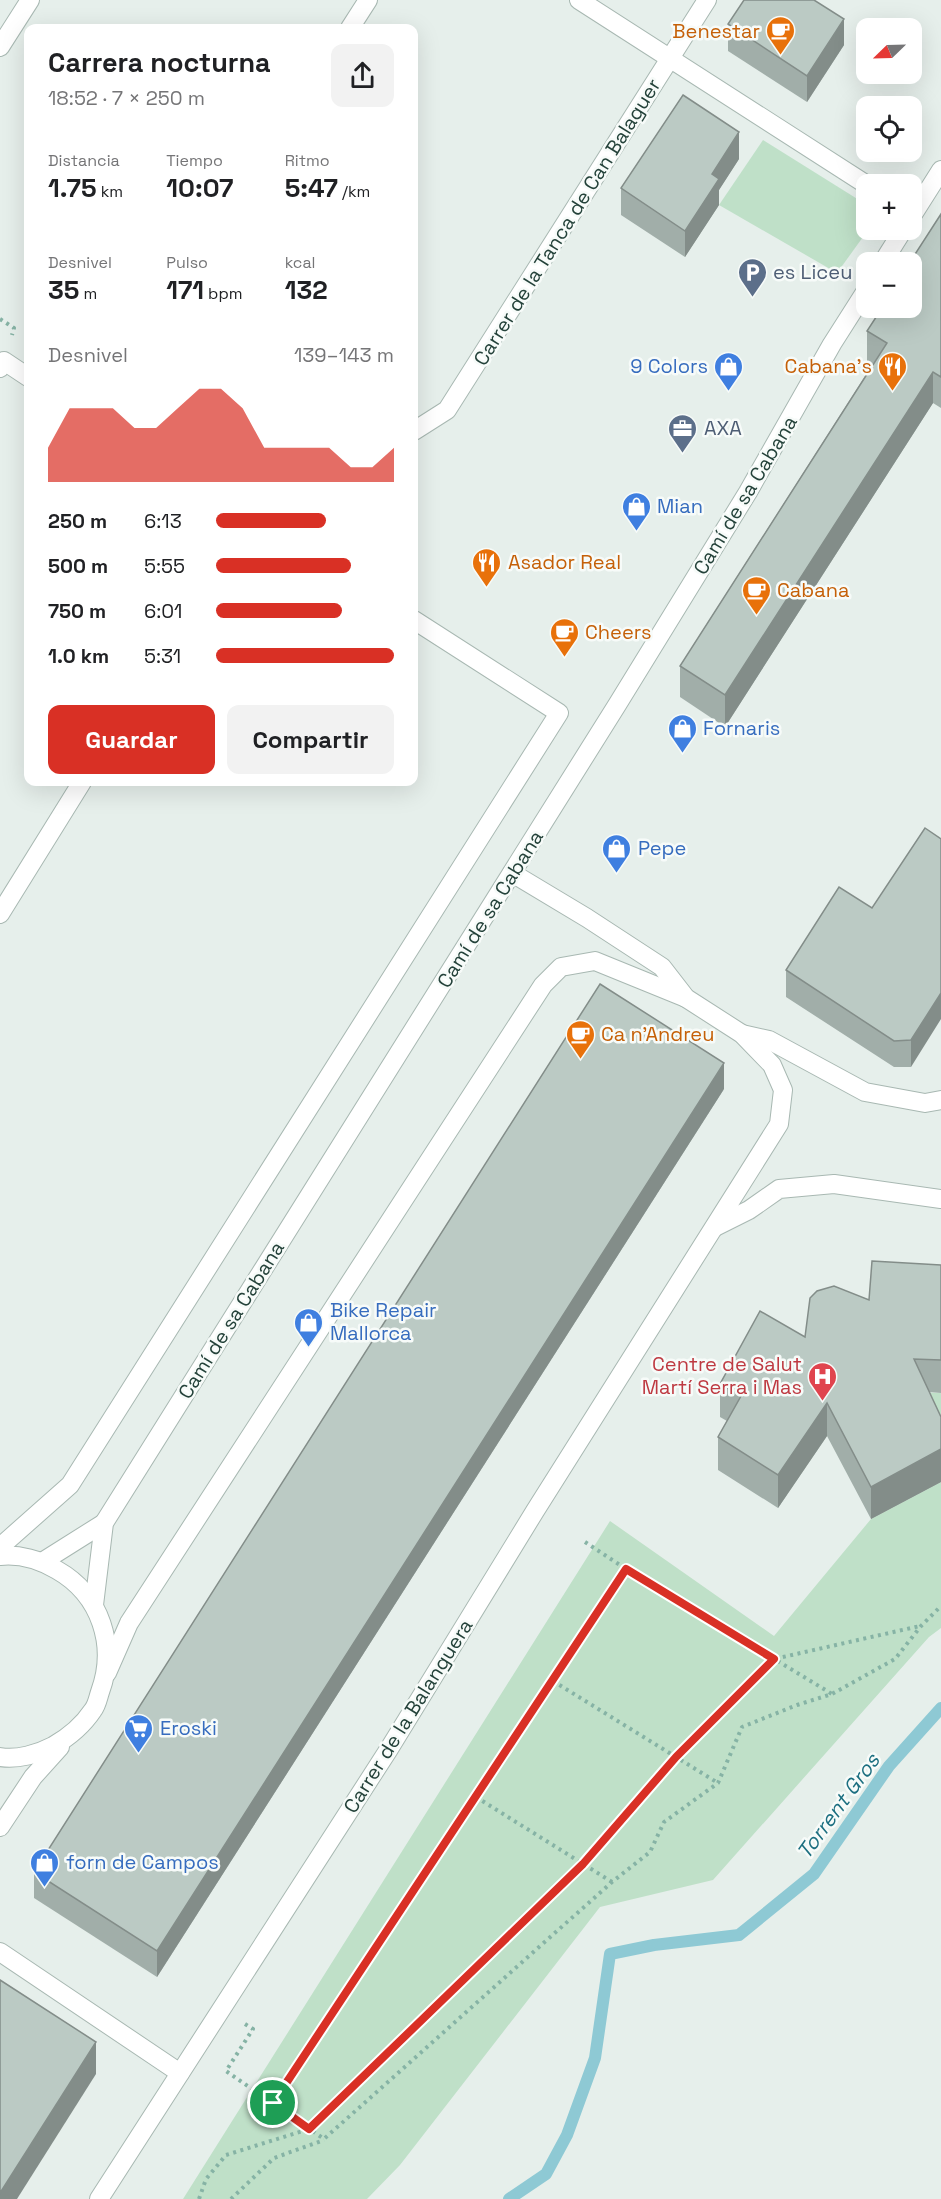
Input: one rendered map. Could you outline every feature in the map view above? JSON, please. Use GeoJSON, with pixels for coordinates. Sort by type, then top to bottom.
{"type":"FeatureCollection","features":[{"type":"Feature","properties":{"kind":"street"},"geometry":{"type":"LineString","coordinates":[[0,47],[30,0]]}},
{"type":"Feature","properties":{"kind":"street"},"geometry":{"type":"LineString","coordinates":[[353,24],[368,0]]}},
{"type":"Feature","properties":{"kind":"street"},"geometry":{"type":"LineString","coordinates":[[579,0],[856,178]]}},
{"type":"Feature","properties":{"kind":"street","name":"Carrer de la Tanca de Can Balaguer"},"geometry":{"type":"LineString","coordinates":[[418,428],[447,410],[707,0]]}},
{"type":"Feature","properties":{"kind":"street"},"geometry":{"type":"LineString","coordinates":[[922,199],[941,170]]}},
{"type":"Feature","properties":{"kind":"street","name":"Camí de sa Cabana"},"geometry":{"type":"LineString","coordinates":[[104,1523],[742,502],[856,306]]}},
{"type":"Feature","properties":{"kind":"street"},"geometry":{"type":"LineString","coordinates":[[2,364],[24,375]]}},
{"type":"Feature","properties":{"kind":"street"},"geometry":{"type":"LineString","coordinates":[[0,1547],[70,1485],[559,713],[418,623]]}},
{"type":"Feature","properties":{"kind":"street"},"geometry":{"type":"LineString","coordinates":[[0,914],[80,786]]}},
{"type":"Feature","properties":{"kind":"street"},"geometry":{"type":"LineString","coordinates":[[512,873],[662,967],[686,998]]}},
{"type":"Feature","properties":{"kind":"street"},"geometry":{"type":"LineString","coordinates":[[0,1827],[33,1777],[94,1709],[129,1623],[543,985],[561,968],[595,961],[686,998],[742,1034],[769,1040],[865,1092],[925,1103],[941,1100]]}},
{"type":"Feature","properties":{"kind":"street","name":"Carrer de la Balanguera"},"geometry":{"type":"LineString","coordinates":[[99,2199],[389,1749],[535,1511],[779,1124],[783,1090],[772,1065],[742,1034]]}},
{"type":"Feature","properties":{"kind":"street"},"geometry":{"type":"LineString","coordinates":[[712,1229],[749,1210],[779,1189],[834,1184],[941,1199]]}},
{"type":"Feature","properties":{"kind":"street"},"geometry":{"type":"LineString","coordinates":[[42,1562],[104,1523]]}},
{"type":"Feature","properties":{"kind":"street"},"geometry":{"type":"LineString","coordinates":[[94,1605],[104,1523]]}},
{"type":"Feature","properties":{"kind":"street"},"geometry":{"type":"LineString","coordinates":[[0,1556],[8,1555],[42,1562],[71,1578],[94,1605],[107,1638],[107,1673]]}},
{"type":"Feature","properties":{"kind":"street"},"geometry":{"type":"LineString","coordinates":[[2,1759],[41,1753],[71,1735]]}},
{"type":"Feature","properties":{"kind":"street"},"geometry":{"type":"LineString","coordinates":[[0,1952],[180,2073]]}},
{"type":"Feature","properties":{"kind":"path"},"geometry":{"type":"LineString","coordinates":[[585,1542],[832,1695]]}},
{"type":"Feature","properties":{"kind":"path"},"geometry":{"type":"LineString","coordinates":[[273,2103],[626,1569]]}},
{"type":"Feature","properties":{"kind":"path"},"geometry":{"type":"LineString","coordinates":[[231,2199],[274,2158],[324,2139],[612,1882],[650,1852],[664,1822],[718,1783],[742,1727],[797,1705],[832,1695],[895,1659],[921,1626],[941,1606]]}},
{"type":"Feature","properties":{"kind":"path"},"geometry":{"type":"LineString","coordinates":[[199,2199],[206,2178],[226,2155],[309,2129],[583,1864],[676,1757],[774,1659],[921,1626]]}},
{"type":"Feature","properties":{"kind":"path"},"geometry":{"type":"LineString","coordinates":[[553,1681],[718,1783]]}},
{"type":"Feature","properties":{"kind":"path"},"geometry":{"type":"LineString","coordinates":[[476,1797],[612,1882]]}},
{"type":"Feature","properties":{"kind":"path"},"geometry":{"type":"LineString","coordinates":[[222,2009],[253,2029],[226,2071],[324,2139]]}},
{"type":"Feature","properties":{"kind":"green space"},"geometry":{"type":"Polygon","coordinates":[[[763,140],[856,198],[856,240],[861,240],[837,273],[719,205],[763,140]]]}},
{"type":"Feature","properties":{"kind":"green space"},"geometry":{"type":"Polygon","coordinates":[[[913,1392],[941,1393],[941,1450],[913,1392]]]}},
{"type":"Feature","properties":{"kind":"green space"},"geometry":{"type":"Polygon","coordinates":[[[941,1482],[941,1628],[929,1637],[713,1880],[600,1907],[400,2165],[367,2199],[183,2199],[610,1521],[774,1636],[871,1519],[941,1482]]]}},
{"type":"Feature","properties":{"kind":"building"},"geometry":{"type":"Polygon","coordinates":[[[744,0],[814,0],[844,19],[807,76],[728,24],[744,0]]]}},
{"type":"Feature","properties":{"kind":"building"},"geometry":{"type":"Polygon","coordinates":[[[683,95],[739,132],[712,174],[719,179],[685,231],[621,188],[683,95]]]}},
{"type":"Feature","properties":{"kind":"building"},"geometry":{"type":"Polygon","coordinates":[[[941,214],[941,377],[933,372],[725,695],[680,666],[887,343],[867,331],[875,318],[922,318],[922,252],[916,252],[941,214]]]}},
{"type":"Feature","properties":{"kind":"building"},"geometry":{"type":"Polygon","coordinates":[[[925,828],[941,839],[941,993],[911,1040],[894,1041],[786,970],[839,887],[872,908],[925,828]]]}},
{"type":"Feature","properties":{"kind":"building"},"geometry":{"type":"Polygon","coordinates":[[[600,984],[724,1063],[157,1951],[34,1872],[600,984]]]}},
{"type":"Feature","properties":{"kind":"building","name":"Centre de Salut Martí Serra i Mas"},"geometry":{"type":"Polygon","coordinates":[[[872,1261],[941,1265],[941,1360],[914,1359],[941,1417],[941,1449],[871,1487],[827,1403],[778,1475],[718,1437],[741,1396],[720,1384],[760,1311],[805,1337],[810,1298],[817,1291],[834,1286],[869,1300],[872,1261]]]}},
{"type":"Feature","properties":{"kind":"building"},"geometry":{"type":"Polygon","coordinates":[[[0,1980],[96,2042],[0,2193],[0,1980]]]}},
{"type":"Feature","properties":{"kind":"waterway","name":"Torrent Gros"},"geometry":{"type":"LineString","coordinates":[[509,2199],[546,2174],[567,2135],[595,2058],[610,1954],[654,1945],[739,1935],[814,1874],[889,1766],[941,1708]]}},
{"type":"Feature","properties":{"kind":"place","name":"Benestar"},"geometry":{"type":"Point","coordinates":[781,56]}},
{"type":"Feature","properties":{"kind":"place","name":"es Liceu"},"geometry":{"type":"Point","coordinates":[752,298]}},
{"type":"Feature","properties":{"kind":"place","name":"9 Colors"},"geometry":{"type":"Point","coordinates":[729,392]}},
{"type":"Feature","properties":{"kind":"place","name":"Cabana's"},"geometry":{"type":"Point","coordinates":[893,392]}},
{"type":"Feature","properties":{"kind":"place","name":"AXA"},"geometry":{"type":"Point","coordinates":[683,454]}},
{"type":"Feature","properties":{"kind":"place","name":"Mian"},"geometry":{"type":"Point","coordinates":[636,532]}},
{"type":"Feature","properties":{"kind":"place","name":"Asador Real"},"geometry":{"type":"Point","coordinates":[487,588]}},
{"type":"Feature","properties":{"kind":"place","name":"Cabana"},"geometry":{"type":"Point","coordinates":[756,616]}},
{"type":"Feature","properties":{"kind":"place","name":"Cheers"},"geometry":{"type":"Point","coordinates":[564,658]}},
{"type":"Feature","properties":{"kind":"place","name":"Fornaris"},"geometry":{"type":"Point","coordinates":[682,754]}},
{"type":"Feature","properties":{"kind":"place","name":"Pepe"},"geometry":{"type":"Point","coordinates":[617,874]}},
{"type":"Feature","properties":{"kind":"place","name":"Ca n'Andreu"},"geometry":{"type":"Point","coordinates":[580,1060]}},
{"type":"Feature","properties":{"kind":"place","name":"Bike Repair Mallorca"},"geometry":{"type":"Point","coordinates":[309,1348]}},
{"type":"Feature","properties":{"kind":"place","name":"Centre de Salut Martí Serra i Mas"},"geometry":{"type":"Point","coordinates":[823,1402]}},
{"type":"Feature","properties":{"kind":"place","name":"Eroski"},"geometry":{"type":"Point","coordinates":[139,1754]}},
{"type":"Feature","properties":{"kind":"place","name":"forn de Campos"},"geometry":{"type":"Point","coordinates":[45,1888]}},
{"type":"Feature","properties":{"kind":"route"},"geometry":{"type":"LineString","coordinates":[[626,1569],[774,1659],[676,1757],[583,1864],[309,2129],[273,2103],[626,1569]]}}]}
